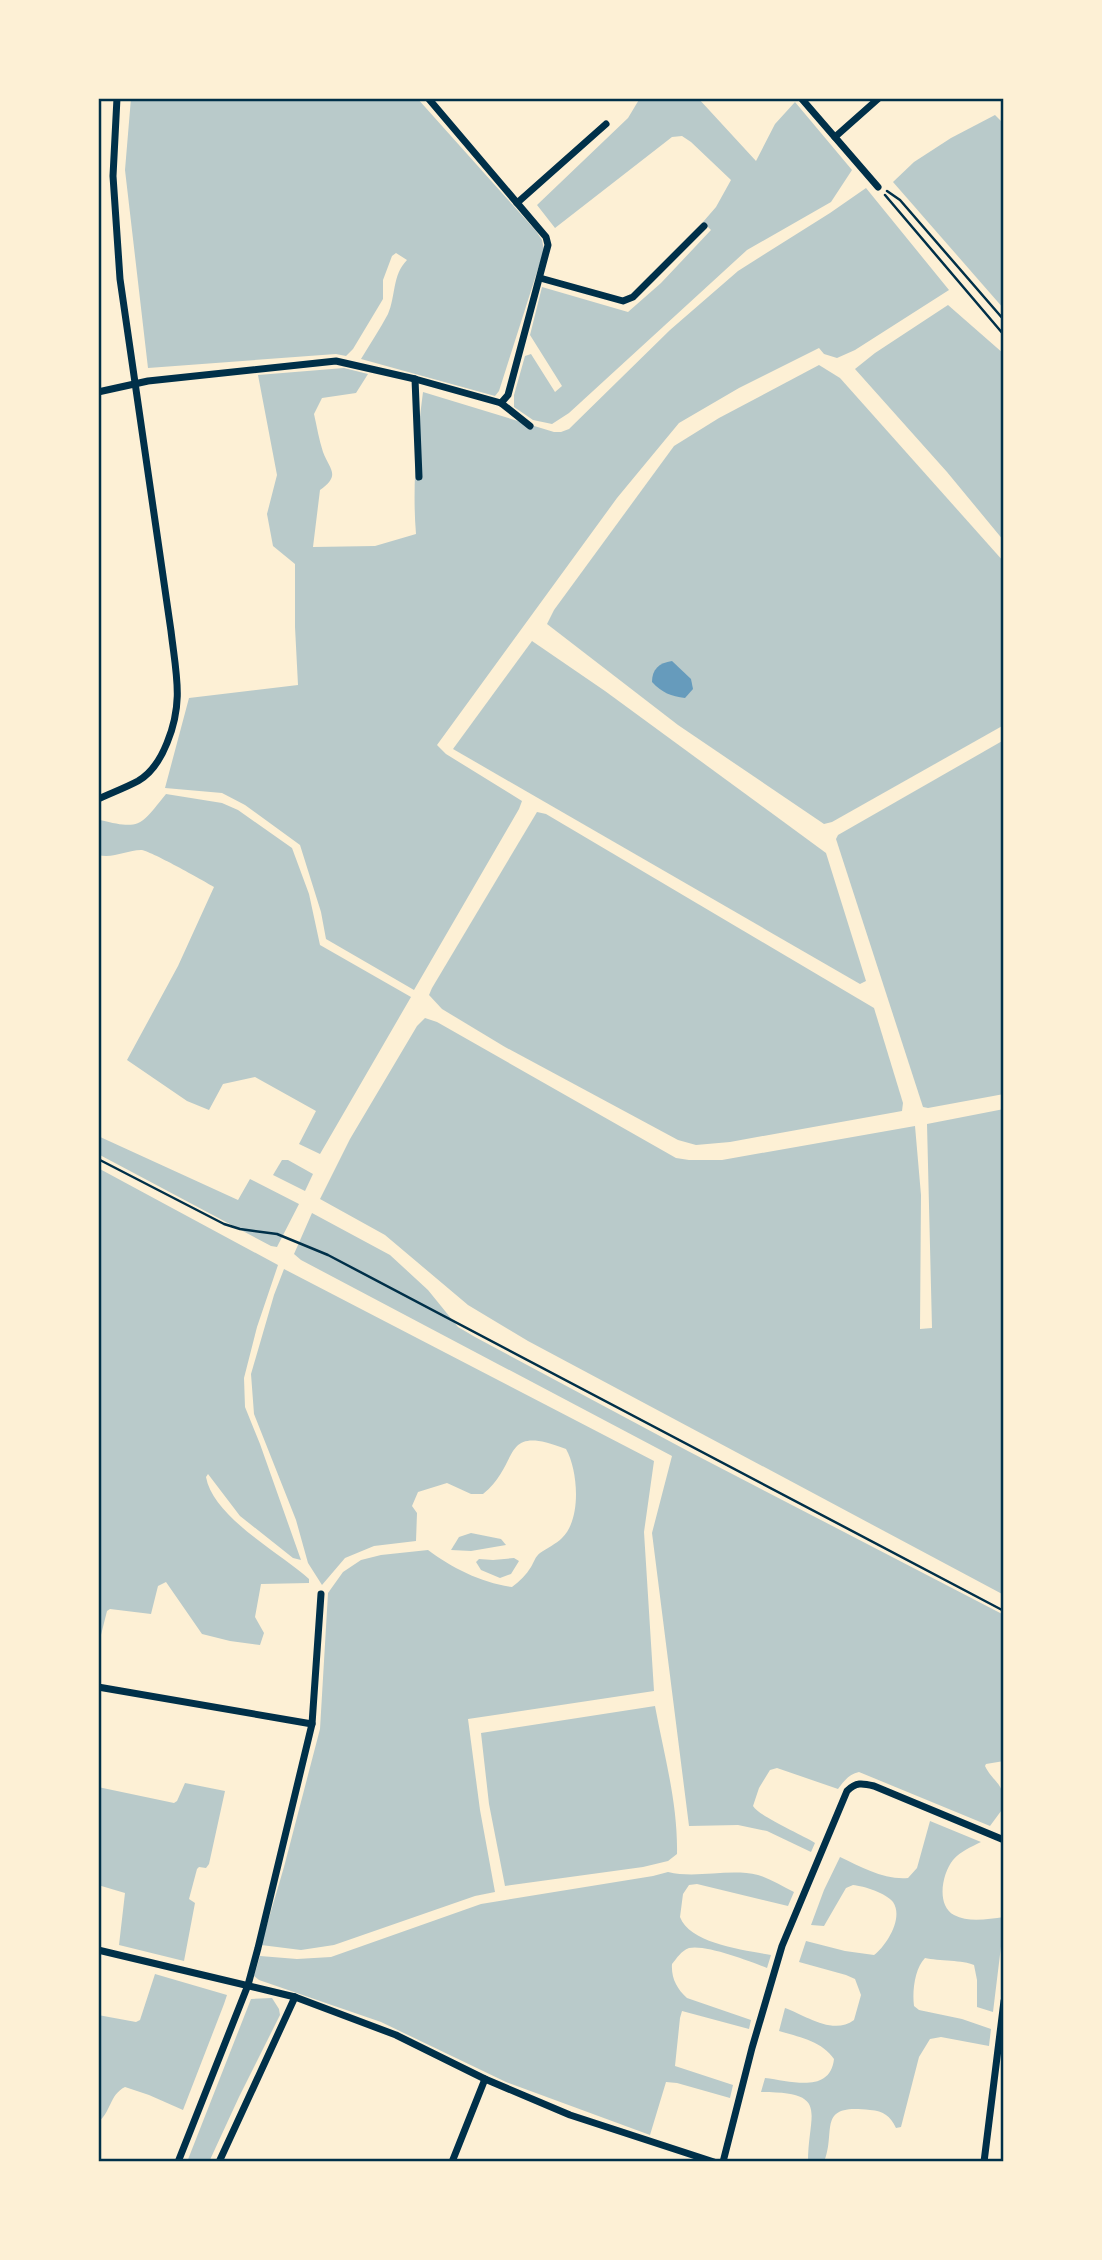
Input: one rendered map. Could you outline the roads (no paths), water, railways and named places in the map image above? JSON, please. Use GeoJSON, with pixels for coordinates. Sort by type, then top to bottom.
{"type":"FeatureCollection","features":[{"type":"Feature","properties":{"kind":"street"},"geometry":{"type":"LineString","coordinates":[[98,799],[139,780],[160,761],[178,709],[178,685],[171,631],[120,279],[113,176],[117,98]]}},
{"type":"Feature","properties":{"kind":"street"},"geometry":{"type":"LineString","coordinates":[[428,98],[546,237],[547,251],[509,395],[501,403]]}},
{"type":"Feature","properties":{"kind":"street"},"geometry":{"type":"LineString","coordinates":[[801,98],[878,187]]}},
{"type":"Feature","properties":{"kind":"street"},"geometry":{"type":"LineString","coordinates":[[835,137],[879,98]]}},
{"type":"Feature","properties":{"kind":"street"},"geometry":{"type":"LineString","coordinates":[[517,203],[606,124]]}},
{"type":"Feature","properties":{"kind":"street"},"geometry":{"type":"LineString","coordinates":[[540,278],[623,300],[633,298],[704,226]]}},
{"type":"Feature","properties":{"kind":"street"},"geometry":{"type":"LineString","coordinates":[[98,392],[148,381],[336,361],[501,403],[530,426]]}},
{"type":"Feature","properties":{"kind":"street"},"geometry":{"type":"LineString","coordinates":[[415,379],[419,477]]}},
{"type":"Feature","properties":{"kind":"street"},"geometry":{"type":"LineString","coordinates":[[178,2162],[248,1985],[312,1724],[321,1594]]}},
{"type":"Feature","properties":{"kind":"street"},"geometry":{"type":"LineString","coordinates":[[98,1687],[312,1724]]}},
{"type":"Feature","properties":{"kind":"street"},"geometry":{"type":"LineString","coordinates":[[723,2162],[782,1946],[846,1791],[853,1784],[874,1786],[1004,1840]]}},
{"type":"Feature","properties":{"kind":"street"},"geometry":{"type":"LineString","coordinates":[[98,1951],[295,1997],[396,2035],[485,2079],[570,2115],[713,2162]]}},
{"type":"Feature","properties":{"kind":"street"},"geometry":{"type":"LineString","coordinates":[[219,2162],[295,1997]]}},
{"type":"Feature","properties":{"kind":"street"},"geometry":{"type":"LineString","coordinates":[[984,2162],[1004,2001]]}},
{"type":"Feature","properties":{"kind":"street"},"geometry":{"type":"LineString","coordinates":[[452,2162],[485,2079]]}},
{"type":"Feature","properties":{"kind":"water"},"geometry":{"type":"Polygon","coordinates":[[[672,661],[691,679],[693,689],[685,698],[667,693],[652,682],[657,667],[672,661]]]}}]}
